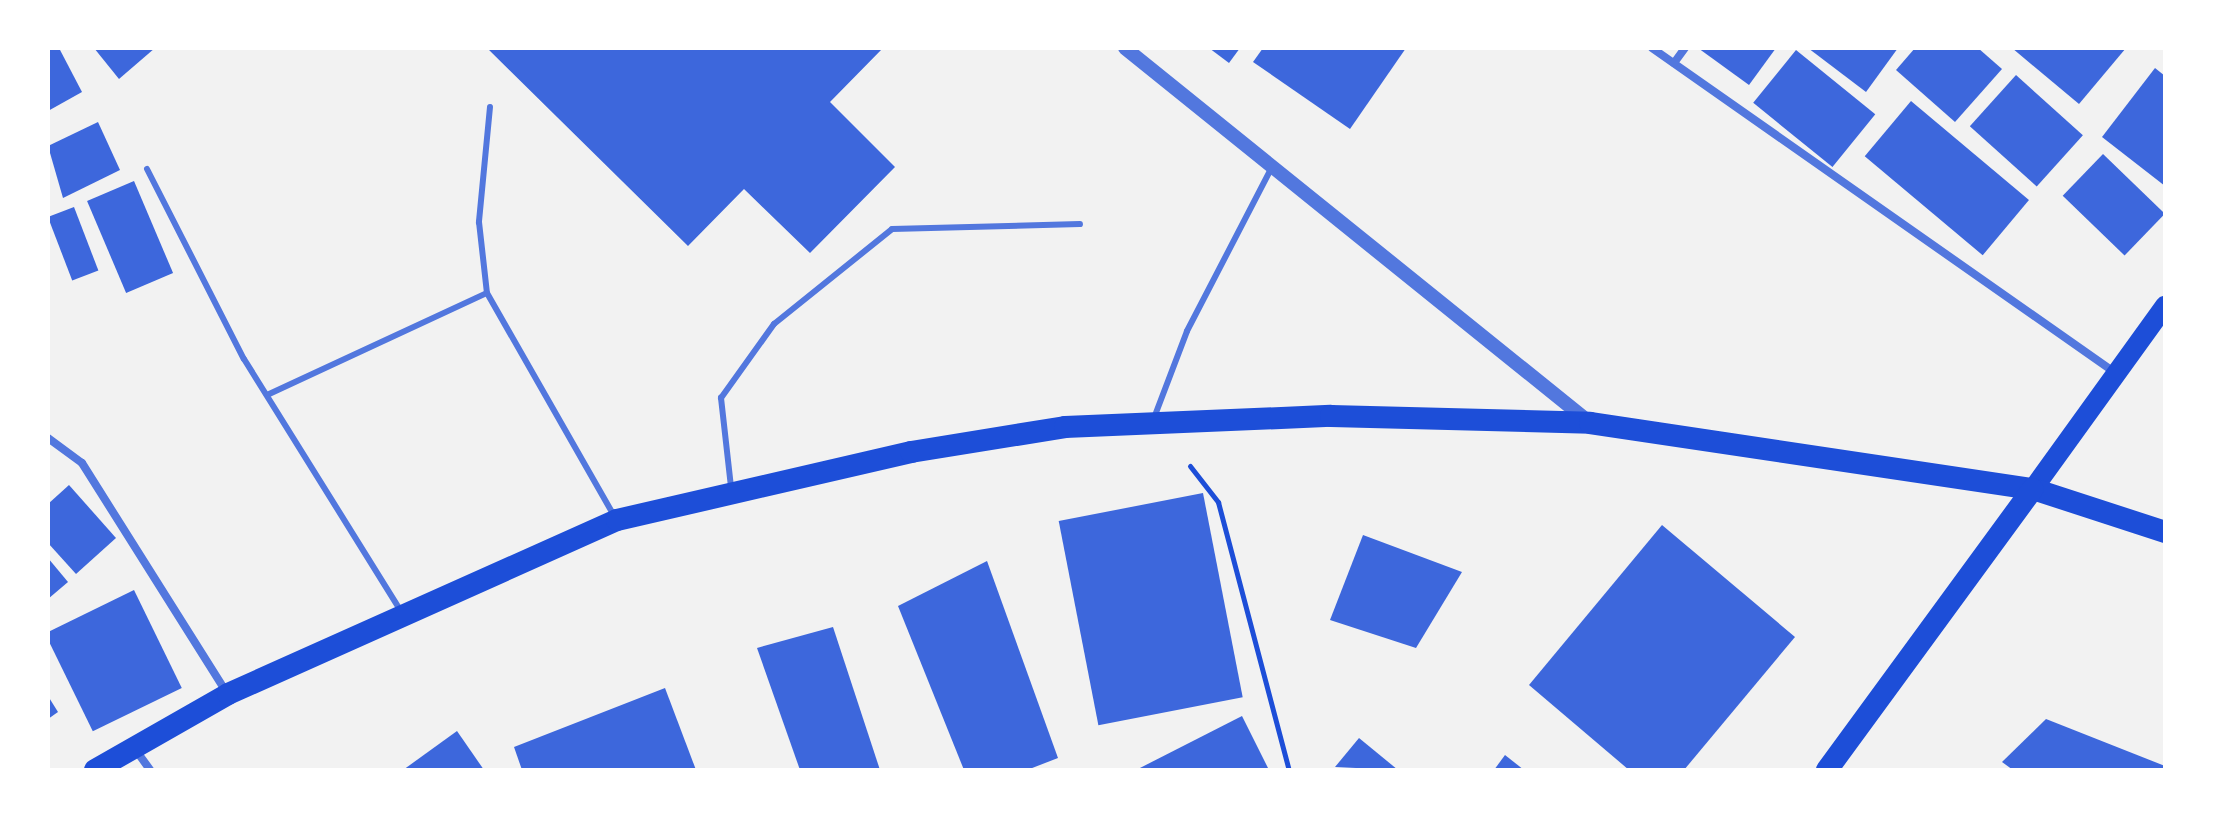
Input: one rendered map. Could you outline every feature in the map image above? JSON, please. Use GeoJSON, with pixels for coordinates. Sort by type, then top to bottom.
{"type":"FeatureCollection","features":[{"type":"Feature","properties":{"kind":"highway"},"geometry":{"type":"LineString","coordinates":[[95,770],[133,745],[228,694],[617,520],[911,452],[1154,418],[1590,423],[2033,489],[2165,532]]}},
{"type":"Feature","properties":{"kind":"highway"},"geometry":{"type":"LineString","coordinates":[[1827,770],[2033,489]]}},
{"type":"Feature","properties":{"kind":"main road"},"geometry":{"type":"LineString","coordinates":[[2033,489],[2114,372],[2165,306]]}},
{"type":"Feature","properties":{"kind":"street"},"geometry":{"type":"LineString","coordinates":[[1125,48],[1590,423]]}},
{"type":"Feature","properties":{"kind":"street"},"geometry":{"type":"LineString","coordinates":[[1652,48],[2114,372]]}},
{"type":"Feature","properties":{"kind":"street"},"geometry":{"type":"LineString","coordinates":[[1674,63],[1685,48]]}},
{"type":"Feature","properties":{"kind":"street"},"geometry":{"type":"LineString","coordinates":[[48,438],[82,463],[228,694]]}},
{"type":"Feature","properties":{"kind":"street"},"geometry":{"type":"LineString","coordinates":[[133,745],[150,770]]}},
{"type":"Feature","properties":{"kind":"lane"},"geometry":{"type":"LineString","coordinates":[[490,107],[479,222],[487,293],[617,520]]}},
{"type":"Feature","properties":{"kind":"lane"},"geometry":{"type":"LineString","coordinates":[[1154,418],[1187,331],[1272,167]]}},
{"type":"Feature","properties":{"kind":"lane"},"geometry":{"type":"LineString","coordinates":[[147,169],[267,395],[403,615]]}},
{"type":"Feature","properties":{"kind":"lane"},"geometry":{"type":"LineString","coordinates":[[731,492],[721,398],[774,324],[892,229],[1080,224]]}},
{"type":"Feature","properties":{"kind":"lane"},"geometry":{"type":"LineString","coordinates":[[267,395],[487,293]]}},
{"type":"Feature","properties":{"kind":"path"},"geometry":{"type":"LineString","coordinates":[[1154,418],[1218,502],[1289,770]]}},
{"type":"Feature","properties":{"kind":"building"},"geometry":{"type":"Polygon","coordinates":[[[48,48],[59,48],[82,92],[48,111],[48,48]]]}},
{"type":"Feature","properties":{"kind":"building"},"geometry":{"type":"Polygon","coordinates":[[[94,48],[155,48],[119,79],[94,48]]]}},
{"type":"Feature","properties":{"kind":"building"},"geometry":{"type":"Polygon","coordinates":[[[487,48],[883,48],[830,102],[895,167],[810,253],[744,189],[688,246],[487,48]]]}},
{"type":"Feature","properties":{"kind":"building"},"geometry":{"type":"Polygon","coordinates":[[[1209,48],[1240,48],[1229,63],[1209,48]]]}},
{"type":"Feature","properties":{"kind":"building"},"geometry":{"type":"Polygon","coordinates":[[[1263,48],[1406,48],[1350,129],[1253,62],[1263,48]]]}},
{"type":"Feature","properties":{"kind":"building"},"geometry":{"type":"Polygon","coordinates":[[[1698,48],[1776,48],[1749,85],[1698,48]]]}},
{"type":"Feature","properties":{"kind":"building"},"geometry":{"type":"Polygon","coordinates":[[[1808,48],[1898,48],[1866,92],[1808,48]]]}},
{"type":"Feature","properties":{"kind":"building"},"geometry":{"type":"Polygon","coordinates":[[[1915,48],[1978,48],[2002,69],[1955,122],[1896,70],[1915,48]]]}},
{"type":"Feature","properties":{"kind":"building"},"geometry":{"type":"Polygon","coordinates":[[[2012,48],[2126,48],[2079,104],[2012,48]]]}},
{"type":"Feature","properties":{"kind":"building"},"geometry":{"type":"Polygon","coordinates":[[[1796,50],[1875,114],[1832,167],[1753,103],[1796,50]]]}},
{"type":"Feature","properties":{"kind":"building"},"geometry":{"type":"Polygon","coordinates":[[[2155,68],[2165,76],[2165,186],[2102,137],[2155,68]]]}},
{"type":"Feature","properties":{"kind":"building"},"geometry":{"type":"Polygon","coordinates":[[[2016,75],[2083,135],[2037,186],[1970,126],[2016,75]]]}},
{"type":"Feature","properties":{"kind":"building"},"geometry":{"type":"Polygon","coordinates":[[[1911,101],[2029,200],[1983,255],[1865,156],[1911,101]]]}},
{"type":"Feature","properties":{"kind":"building"},"geometry":{"type":"Polygon","coordinates":[[[98,122],[120,170],[63,198],[48,146],[98,122]]]}},
{"type":"Feature","properties":{"kind":"building"},"geometry":{"type":"Polygon","coordinates":[[[2103,154],[2165,214],[2125,255],[2063,196],[2103,154]]]}},
{"type":"Feature","properties":{"kind":"building"},"geometry":{"type":"Polygon","coordinates":[[[134,181],[173,273],[126,293],[87,201],[134,181]]]}},
{"type":"Feature","properties":{"kind":"building"},"geometry":{"type":"Polygon","coordinates":[[[74,207],[98,270],[72,281],[48,217],[74,207]]]}},
{"type":"Feature","properties":{"kind":"building"},"geometry":{"type":"Polygon","coordinates":[[[69,485],[116,538],[76,574],[48,543],[48,504],[69,485]]]}},
{"type":"Feature","properties":{"kind":"building"},"geometry":{"type":"Polygon","coordinates":[[[1203,493],[1243,697],[1098,725],[1059,521],[1203,493]]]}},
{"type":"Feature","properties":{"kind":"building"},"geometry":{"type":"Polygon","coordinates":[[[1662,525],[1795,637],[1684,770],[1629,770],[1529,685],[1662,525]]]}},
{"type":"Feature","properties":{"kind":"building"},"geometry":{"type":"Polygon","coordinates":[[[1363,535],[1462,572],[1416,648],[1330,620],[1363,535]]]}},
{"type":"Feature","properties":{"kind":"building"},"geometry":{"type":"Polygon","coordinates":[[[48,558],[68,582],[48,599],[48,558]]]}},
{"type":"Feature","properties":{"kind":"building"},"geometry":{"type":"Polygon","coordinates":[[[987,561],[1058,758],[1027,770],[964,770],[898,606],[987,561]]]}},
{"type":"Feature","properties":{"kind":"building"},"geometry":{"type":"Polygon","coordinates":[[[134,590],[182,688],[93,731],[48,640],[48,632],[134,590]]]}},
{"type":"Feature","properties":{"kind":"building"},"geometry":{"type":"Polygon","coordinates":[[[833,627],[880,770],[800,770],[757,648],[833,627]]]}},
{"type":"Feature","properties":{"kind":"building"},"geometry":{"type":"Polygon","coordinates":[[[665,688],[696,770],[522,770],[514,747],[665,688]]]}},
{"type":"Feature","properties":{"kind":"building"},"geometry":{"type":"Polygon","coordinates":[[[48,696],[58,712],[48,719],[48,696]]]}},
{"type":"Feature","properties":{"kind":"building"},"geometry":{"type":"Polygon","coordinates":[[[1242,716],[1269,770],[1136,770],[1242,716]]]}},
{"type":"Feature","properties":{"kind":"building"},"geometry":{"type":"Polygon","coordinates":[[[2046,719],[2165,766],[2165,770],[2013,770],[2002,762],[2046,719]]]}},
{"type":"Feature","properties":{"kind":"building"},"geometry":{"type":"Polygon","coordinates":[[[457,731],[484,770],[403,770],[457,731]]]}},
{"type":"Feature","properties":{"kind":"building"},"geometry":{"type":"Polygon","coordinates":[[[1359,738],[1398,770],[1335,767],[1359,738]]]}},
{"type":"Feature","properties":{"kind":"building"},"geometry":{"type":"Polygon","coordinates":[[[1505,755],[1524,770],[1494,770],[1505,755]]]}}]}
